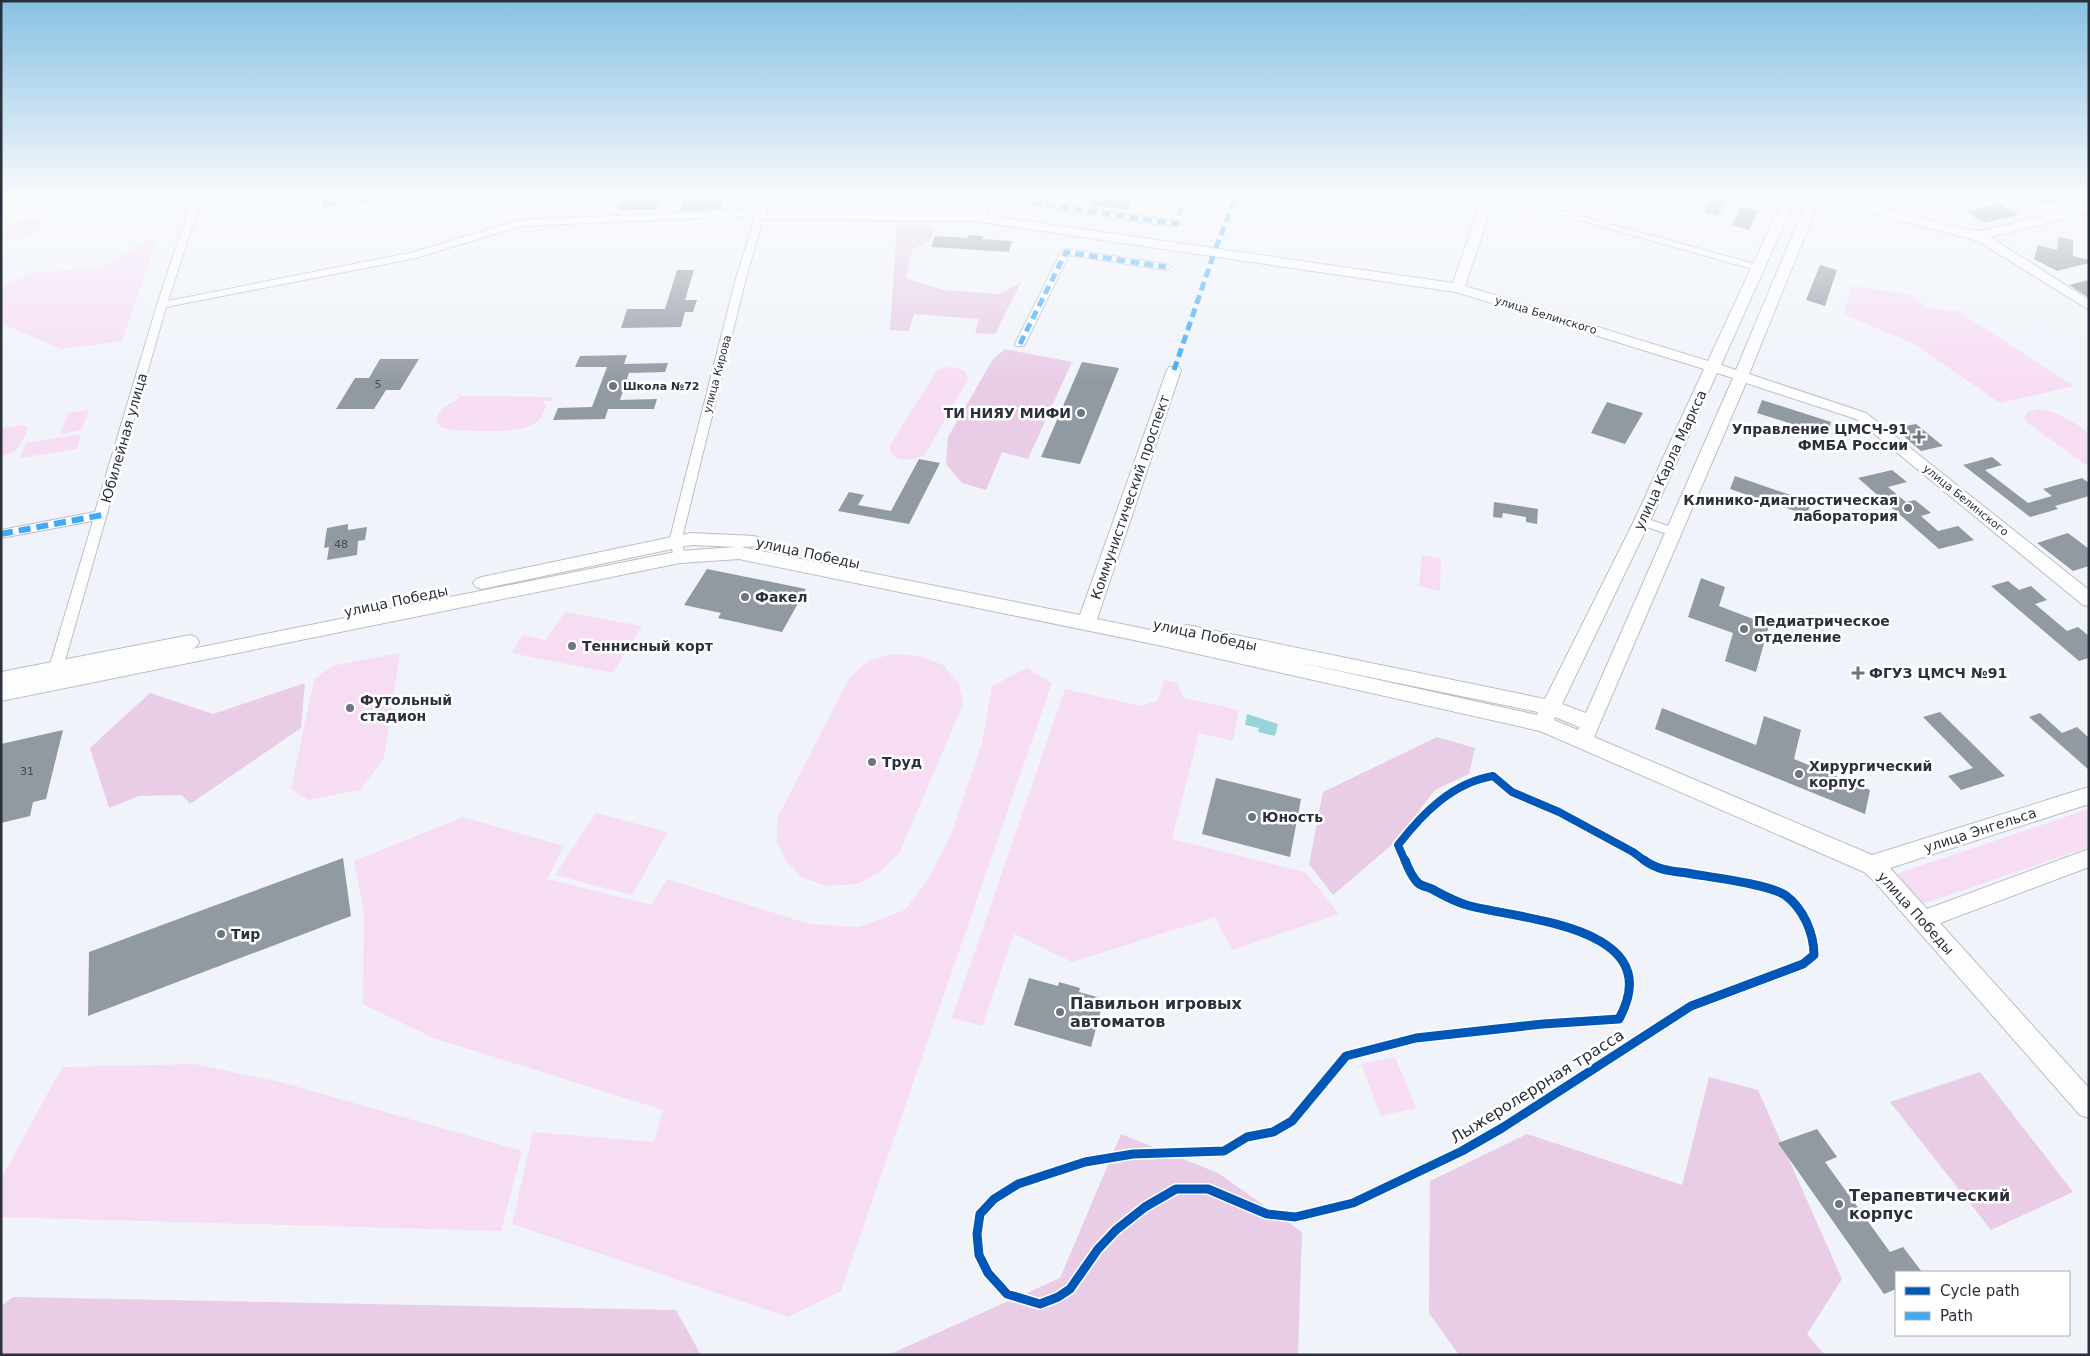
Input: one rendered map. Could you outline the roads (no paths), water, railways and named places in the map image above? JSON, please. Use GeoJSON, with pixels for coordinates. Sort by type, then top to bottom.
{"type":"FeatureCollection","features":[{"type":"Feature","properties":{"kind":"main road","name":"улица Победы"},"geometry":{"type":"LineString","coordinates":[[1583,742],[1870,864]]}},
{"type":"Feature","properties":{"kind":"main road","name":"улица Энгельса"},"geometry":{"type":"LineString","coordinates":[[1870,864],[2089,796]]}},
{"type":"Feature","properties":{"kind":"street","name":"Юбилейная улица"},"geometry":{"type":"LineString","coordinates":[[54,676],[177,256]]}},
{"type":"Feature","properties":{"kind":"street","name":"улица Белинского"},"geometry":{"type":"LineString","coordinates":[[162,304],[409,256]]}},
{"type":"Feature","properties":{"kind":"street","name":"улица Кирова"},"geometry":{"type":"LineString","coordinates":[[677,549],[748,256]]}},
{"type":"Feature","properties":{"kind":"street"},"geometry":{"type":"LineString","coordinates":[[1020,344],[1064,256]]}},
{"type":"Feature","properties":{"kind":"street"},"geometry":{"type":"LineString","coordinates":[[1095,256],[1166,267]]}},
{"type":"Feature","properties":{"kind":"street","name":"улица Белинского"},"geometry":{"type":"LineString","coordinates":[[1240,256],[1458,288],[1713,367],[1867,419],[2089,600]]}},
{"type":"Feature","properties":{"kind":"street"},"geometry":{"type":"LineString","coordinates":[[1458,288],[1468,256]]}},
{"type":"Feature","properties":{"kind":"street"},"geometry":{"type":"LineString","coordinates":[[1716,256],[1758,268]]}},
{"type":"Feature","properties":{"kind":"street","name":"улица Карла Маркса"},"geometry":{"type":"LineString","coordinates":[[1546,716],[1642,521],[1763,256]]}},
{"type":"Feature","properties":{"kind":"street"},"geometry":{"type":"LineString","coordinates":[[1583,742],[1741,376],[1790,256]]}},
{"type":"Feature","properties":{"kind":"street"},"geometry":{"type":"LineString","coordinates":[[2012,256],[2089,306]]}},
{"type":"Feature","properties":{"kind":"street","name":"Коммунистический проспект"},"geometry":{"type":"LineString","coordinates":[[1088,618],[1174,370]]}},
{"type":"Feature","properties":{"kind":"street"},"geometry":{"type":"LineString","coordinates":[[1,534],[102,515]]}},
{"type":"Feature","properties":{"kind":"street"},"geometry":{"type":"LineString","coordinates":[[1642,521],[1673,532]]}},
{"type":"Feature","properties":{"kind":"street","name":"улица Победы"},"geometry":{"type":"LineString","coordinates":[[1,694],[54,676],[677,549],[739,552],[1088,618],[1546,716],[1591,723]]}},
{"type":"Feature","properties":{"kind":"street","name":"улица Победы"},"geometry":{"type":"LineString","coordinates":[[1,679],[54,676]]}},
{"type":"Feature","properties":{"kind":"street","name":"улица Победы"},"geometry":{"type":"LineString","coordinates":[[1546,716],[1583,742]]}},
{"type":"Feature","properties":{"kind":"street"},"geometry":{"type":"LineString","coordinates":[[1923,920],[2089,858]]}},
{"type":"Feature","properties":{"kind":"street","name":"улица Победы"},"geometry":{"type":"LineString","coordinates":[[1870,864],[1884,876],[2089,1106]]}},
{"type":"Feature","properties":{"kind":"water"},"geometry":{"type":"Polygon","coordinates":[[[1247,714],[1278,724],[1275,736],[1258,732],[1259,728],[1245,725],[1247,714]]]}},
{"type":"Feature","properties":{"kind":"place","name":"Школа №72"},"geometry":{"type":"Point","coordinates":[613,386]}},
{"type":"Feature","properties":{"kind":"place","name":"ТИ НИЯУ МИФИ"},"geometry":{"type":"Point","coordinates":[1081,413]}},
{"type":"Feature","properties":{"kind":"place","name":"Управление ЦМСЧ-91 ФМБА России"},"geometry":{"type":"Point","coordinates":[1919,437]}},
{"type":"Feature","properties":{"kind":"place","name":"Клинико-диагностическая лаборатория"},"geometry":{"type":"Point","coordinates":[1908,508]}},
{"type":"Feature","properties":{"kind":"place","name":"Факел"},"geometry":{"type":"Point","coordinates":[745,597]}},
{"type":"Feature","properties":{"kind":"place","name":"Педиатрическое отделение"},"geometry":{"type":"Point","coordinates":[1744,629]}},
{"type":"Feature","properties":{"kind":"place","name":"Теннисный корт"},"geometry":{"type":"Point","coordinates":[572,646]}},
{"type":"Feature","properties":{"kind":"place","name":"ФГУЗ ЦМСЧ №91"},"geometry":{"type":"Point","coordinates":[1858,673]}},
{"type":"Feature","properties":{"kind":"place","name":"Футольный стадион"},"geometry":{"type":"Point","coordinates":[350,708]}},
{"type":"Feature","properties":{"kind":"place","name":"Труд"},"geometry":{"type":"Point","coordinates":[872,762]}},
{"type":"Feature","properties":{"kind":"place","name":"Хирургический корпус"},"geometry":{"type":"Point","coordinates":[1799,774]}},
{"type":"Feature","properties":{"kind":"place","name":"Юность"},"geometry":{"type":"Point","coordinates":[1252,817]}},
{"type":"Feature","properties":{"kind":"place","name":"Тир"},"geometry":{"type":"Point","coordinates":[221,934]}},
{"type":"Feature","properties":{"kind":"place","name":"Павильон игровых автоматов"},"geometry":{"type":"Point","coordinates":[1060,1012]}},
{"type":"Feature","properties":{"kind":"place","name":"Терапевтический корпус"},"geometry":{"type":"Point","coordinates":[1839,1204]}}]}
